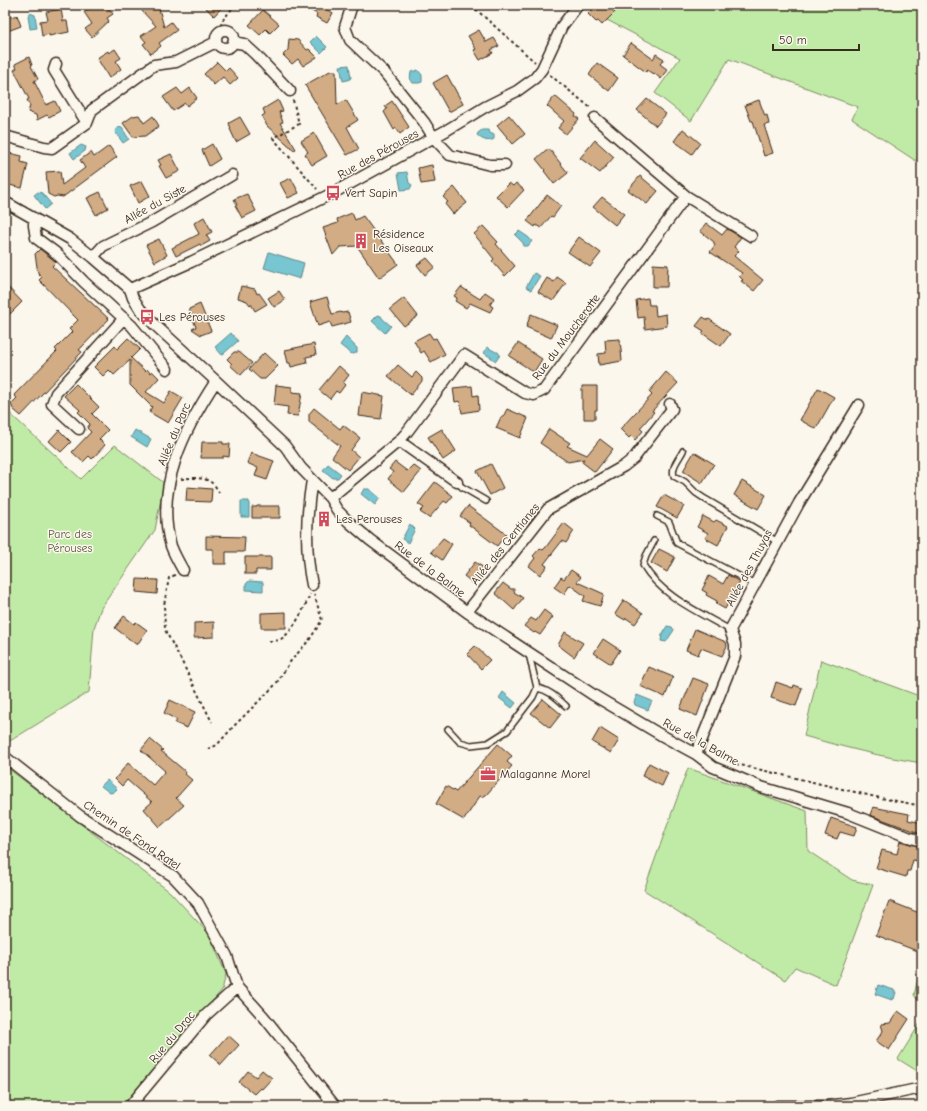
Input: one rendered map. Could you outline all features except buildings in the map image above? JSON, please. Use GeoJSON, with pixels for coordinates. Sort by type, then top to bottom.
{"type":"FeatureCollection","features":[{"type":"Feature","properties":{"kind":"street"},"geometry":{"type":"LineString","coordinates":[[352,5],[345,27],[350,40],[384,72],[424,122],[434,138],[450,155],[490,165],[505,166]]}},
{"type":"Feature","properties":{"kind":"street","name":"Rue des Pérouses"},"geometry":{"type":"LineString","coordinates":[[130,289],[191,262],[322,199],[434,138],[485,107],[517,91],[535,78],[542,69],[562,26],[578,5]]}},
{"type":"Feature","properties":{"kind":"street"},"geometry":{"type":"LineString","coordinates":[[5,136],[52,148],[87,123],[92,110],[154,65],[176,62],[218,37],[224,30],[230,31],[234,36],[233,42],[226,48],[220,47],[218,37]]}},
{"type":"Feature","properties":{"kind":"street"},"geometry":{"type":"LineString","coordinates":[[233,42],[244,44],[290,91]]}},
{"type":"Feature","properties":{"kind":"street"},"geometry":{"type":"LineString","coordinates":[[56,64],[54,70],[87,123]]}},
{"type":"Feature","properties":{"kind":"street"},"geometry":{"type":"LineString","coordinates":[[595,118],[686,196],[751,236]]}},
{"type":"Feature","properties":{"kind":"street","name":"Allée du Siste"},"geometry":{"type":"LineString","coordinates":[[93,257],[103,246],[152,222],[232,175]]}},
{"type":"Feature","properties":{"kind":"street","name":"Rue du Moucherotte"},"geometry":{"type":"LineString","coordinates":[[330,498],[407,432],[464,355],[525,393],[534,395],[544,390],[686,196]]}},
{"type":"Feature","properties":{"kind":"street","name":"Rue de la Balme"},"geometry":{"type":"LineString","coordinates":[[5,202],[70,239],[130,289],[133,298],[140,309],[154,325],[285,446],[312,480],[330,498],[338,510],[370,540],[467,612],[595,696],[660,735],[696,754],[713,767],[761,787],[848,813],[908,837],[922,841]]}},
{"type":"Feature","properties":{"kind":"street"},"geometry":{"type":"LineString","coordinates":[[34,218],[36,238],[56,253],[124,318],[167,369]]}},
{"type":"Feature","properties":{"kind":"street"},"geometry":{"type":"LineString","coordinates":[[79,429],[52,404],[56,393],[124,318]]}},
{"type":"Feature","properties":{"kind":"street","name":"Allée du Parc"},"geometry":{"type":"LineString","coordinates":[[183,570],[171,547],[166,518],[169,480],[177,455],[200,406],[216,381]]}},
{"type":"Feature","properties":{"kind":"street","name":"Allée des Gentianes"},"geometry":{"type":"LineString","coordinates":[[467,612],[548,509],[624,466],[634,458],[672,408],[670,404]]}},
{"type":"Feature","properties":{"kind":"street","name":"Allée des Thuyas"},"geometry":{"type":"LineString","coordinates":[[730,630],[799,503],[859,405]]}},
{"type":"Feature","properties":{"kind":"street"},"geometry":{"type":"LineString","coordinates":[[399,440],[457,482]]}},
{"type":"Feature","properties":{"kind":"street"},"geometry":{"type":"LineString","coordinates":[[312,480],[308,505],[309,570],[312,585]]}},
{"type":"Feature","properties":{"kind":"street"},"geometry":{"type":"LineString","coordinates":[[696,754],[735,656],[735,644],[730,630]]}},
{"type":"Feature","properties":{"kind":"street","name":"Chemin de Fond Ratel"},"geometry":{"type":"LineString","coordinates":[[5,757],[80,816],[173,876],[198,902],[226,956],[237,987],[264,1017],[335,1106]]}},
{"type":"Feature","properties":{"kind":"street","name":"Rue du Drac"},"geometry":{"type":"LineString","coordinates":[[130,1106],[206,1015],[237,987]]}},
{"type":"Feature","properties":{"kind":"street"},"geometry":{"type":"LineString","coordinates":[[777,1106],[826,1106],[851,1103],[917,1089],[922,1090]]}},
{"type":"Feature","properties":{"kind":"lane"},"geometry":{"type":"LineString","coordinates":[[683,451],[674,467],[674,476],[685,482],[696,493],[705,499],[778,542]]}},
{"type":"Feature","properties":{"kind":"lane"},"geometry":{"type":"LineString","coordinates":[[457,482],[462,487],[486,501]]}},
{"type":"Feature","properties":{"kind":"lane"},"geometry":{"type":"LineString","coordinates":[[657,516],[669,522],[677,543],[754,584]]}},
{"type":"Feature","properties":{"kind":"lane"},"geometry":{"type":"LineString","coordinates":[[654,541],[643,565],[655,582],[677,600],[730,630]]}},
{"type":"Feature","properties":{"kind":"lane"},"geometry":{"type":"LineString","coordinates":[[448,729],[460,742],[471,746],[488,744],[507,731],[533,698],[537,688],[529,653]]}},
{"type":"Feature","properties":{"kind":"lane"},"geometry":{"type":"LineString","coordinates":[[537,688],[544,689],[553,694],[566,706]]}},
{"type":"Feature","properties":{"kind":"path"},"geometry":{"type":"LineString","coordinates":[[218,37],[222,21],[235,5]]}},
{"type":"Feature","properties":{"kind":"path"},"geometry":{"type":"LineString","coordinates":[[471,5],[542,69],[596,112],[595,118]]}},
{"type":"Feature","properties":{"kind":"path"},"geometry":{"type":"LineString","coordinates":[[290,91],[299,124],[273,138],[323,195],[322,199]]}},
{"type":"Feature","properties":{"kind":"path"},"geometry":{"type":"LineString","coordinates":[[169,480],[202,478],[211,481],[216,485],[218,493]]}},
{"type":"Feature","properties":{"kind":"path"},"geometry":{"type":"LineString","coordinates":[[183,570],[169,578],[164,605],[165,630],[212,722]]}},
{"type":"Feature","properties":{"kind":"path"},"geometry":{"type":"LineString","coordinates":[[269,641],[276,641],[283,638],[293,627],[307,602],[312,585]]}},
{"type":"Feature","properties":{"kind":"path"},"geometry":{"type":"LineString","coordinates":[[208,749],[217,745],[276,684],[290,662],[310,638],[322,620],[312,585]]}},
{"type":"Feature","properties":{"kind":"path"},"geometry":{"type":"LineString","coordinates":[[731,763],[922,806]]}},
{"type":"Feature","properties":{"kind":"green space"},"geometry":{"type":"Polygon","coordinates":[[[622,5],[922,5],[922,150],[916,161],[852,119],[858,107],[729,59],[691,121],[655,93],[680,58],[607,20],[622,5]]]}},
{"type":"Feature","properties":{"kind":"green space","name":"Parc des Pérouses"},"geometry":{"type":"Polygon","coordinates":[[[5,409],[81,479],[115,445],[164,483],[155,530],[101,608],[94,628],[89,692],[5,744],[5,409]]]}},
{"type":"Feature","properties":{"kind":"green space"},"geometry":{"type":"Polygon","coordinates":[[[821,660],[922,697],[922,763],[892,758],[804,736],[821,660]]]}},
{"type":"Feature","properties":{"kind":"green space"},"geometry":{"type":"Polygon","coordinates":[[[5,766],[170,892],[209,934],[226,974],[222,990],[122,1106],[5,1106],[5,766]]]}},
{"type":"Feature","properties":{"kind":"green space"},"geometry":{"type":"Polygon","coordinates":[[[688,768],[807,811],[808,851],[852,880],[873,885],[836,985],[795,967],[785,980],[644,890],[688,768]]]}},
{"type":"Feature","properties":{"kind":"green space"},"geometry":{"type":"Polygon","coordinates":[[[922,962],[922,1005],[914,995],[922,962]]]}},
{"type":"Feature","properties":{"kind":"green space"},"geometry":{"type":"Polygon","coordinates":[[[922,1020],[922,1074],[898,1059],[922,1020]]]}},
{"type":"Feature","properties":{"kind":"water"},"geometry":{"type":"Polygon","coordinates":[[[30,13],[35,15],[37,28],[30,29],[28,16],[30,13]]]}},
{"type":"Feature","properties":{"kind":"water"},"geometry":{"type":"Polygon","coordinates":[[[316,36],[327,47],[321,53],[310,42],[316,36]]]}},
{"type":"Feature","properties":{"kind":"water"},"geometry":{"type":"Polygon","coordinates":[[[349,65],[351,78],[343,81],[340,66],[349,65]]]}},
{"type":"Feature","properties":{"kind":"water"},"geometry":{"type":"Polygon","coordinates":[[[418,70],[422,75],[422,82],[413,83],[410,79],[411,72],[418,70]]]}},
{"type":"Feature","properties":{"kind":"water"},"geometry":{"type":"Polygon","coordinates":[[[118,127],[122,128],[129,139],[123,143],[115,132],[118,127]]]}},
{"type":"Feature","properties":{"kind":"water"},"geometry":{"type":"Polygon","coordinates":[[[482,130],[488,130],[494,135],[494,139],[487,141],[477,135],[482,130]]]}},
{"type":"Feature","properties":{"kind":"water"},"geometry":{"type":"Polygon","coordinates":[[[81,145],[86,147],[85,151],[74,159],[70,153],[81,145]]]}},
{"type":"Feature","properties":{"kind":"water"},"geometry":{"type":"Polygon","coordinates":[[[407,172],[409,183],[412,185],[410,189],[401,190],[398,173],[407,172]]]}},
{"type":"Feature","properties":{"kind":"water"},"geometry":{"type":"Polygon","coordinates":[[[38,192],[42,193],[51,204],[45,209],[34,195],[38,192]]]}},
{"type":"Feature","properties":{"kind":"water"},"geometry":{"type":"Polygon","coordinates":[[[519,231],[532,241],[528,246],[524,246],[515,235],[519,231]]]}},
{"type":"Feature","properties":{"kind":"water"},"geometry":{"type":"Polygon","coordinates":[[[269,252],[304,263],[300,279],[264,268],[269,252]]]}},
{"type":"Feature","properties":{"kind":"water"},"geometry":{"type":"Polygon","coordinates":[[[534,273],[540,276],[531,290],[526,287],[534,273]]]}},
{"type":"Feature","properties":{"kind":"water"},"geometry":{"type":"Polygon","coordinates":[[[378,315],[391,326],[385,333],[372,321],[378,315]]]}},
{"type":"Feature","properties":{"kind":"water"},"geometry":{"type":"Polygon","coordinates":[[[231,333],[238,341],[222,355],[215,347],[231,333]]]}},
{"type":"Feature","properties":{"kind":"water"},"geometry":{"type":"Polygon","coordinates":[[[346,337],[357,348],[357,352],[354,354],[350,353],[340,345],[346,337]]]}},
{"type":"Feature","properties":{"kind":"water"},"geometry":{"type":"Polygon","coordinates":[[[487,347],[498,352],[500,355],[496,361],[484,353],[487,347]]]}},
{"type":"Feature","properties":{"kind":"water"},"geometry":{"type":"Polygon","coordinates":[[[135,430],[151,439],[147,447],[131,437],[135,430]]]}},
{"type":"Feature","properties":{"kind":"water"},"geometry":{"type":"Polygon","coordinates":[[[328,464],[341,474],[338,478],[333,478],[323,470],[328,464]]]}},
{"type":"Feature","properties":{"kind":"water"},"geometry":{"type":"Polygon","coordinates":[[[364,489],[369,489],[380,498],[375,505],[361,494],[364,489]]]}},
{"type":"Feature","properties":{"kind":"water"},"geometry":{"type":"Polygon","coordinates":[[[241,501],[249,501],[249,517],[241,517],[241,501]]]}},
{"type":"Feature","properties":{"kind":"water"},"geometry":{"type":"Polygon","coordinates":[[[410,524],[415,529],[408,543],[402,539],[410,524]]]}},
{"type":"Feature","properties":{"kind":"water"},"geometry":{"type":"Polygon","coordinates":[[[249,581],[263,582],[263,591],[246,590],[246,584],[249,581]]]}},
{"type":"Feature","properties":{"kind":"water"},"geometry":{"type":"Polygon","coordinates":[[[667,626],[672,627],[674,630],[666,642],[661,641],[662,635],[667,626]]]}},
{"type":"Feature","properties":{"kind":"water"},"geometry":{"type":"Polygon","coordinates":[[[503,692],[516,703],[512,708],[499,698],[503,692]]]}},
{"type":"Feature","properties":{"kind":"water"},"geometry":{"type":"Polygon","coordinates":[[[637,695],[652,701],[648,710],[635,705],[634,702],[637,695]]]}},
{"type":"Feature","properties":{"kind":"water"},"geometry":{"type":"Polygon","coordinates":[[[107,780],[117,789],[114,792],[110,793],[101,786],[107,780]]]}},
{"type":"Feature","properties":{"kind":"water"},"geometry":{"type":"Polygon","coordinates":[[[878,985],[894,990],[894,992],[896,992],[894,999],[892,998],[892,1000],[875,994],[878,985]]]}},
{"type":"Feature","properties":{"kind":"place","name":"Vert Sapin"},"geometry":{"type":"Point","coordinates":[333,193]}},
{"type":"Feature","properties":{"kind":"place","name":"Résidence Les Oiseaux"},"geometry":{"type":"Point","coordinates":[361,241]}},
{"type":"Feature","properties":{"kind":"place","name":"Les Pérouses"},"geometry":{"type":"Point","coordinates":[147,317]}},
{"type":"Feature","properties":{"kind":"place","name":"Les Perouses"},"geometry":{"type":"Point","coordinates":[324,519]}},
{"type":"Feature","properties":{"kind":"place","name":"Malaganne Morel"},"geometry":{"type":"Point","coordinates":[488,774]}}]}
